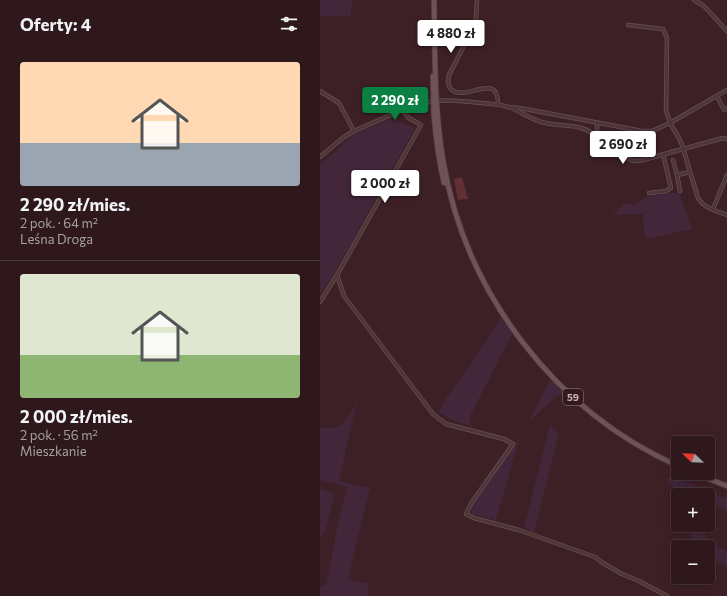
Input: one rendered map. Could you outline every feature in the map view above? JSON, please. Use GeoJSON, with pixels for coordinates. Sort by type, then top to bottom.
{"type":"FeatureCollection","features":[{"type":"Feature","properties":{"kind":"main road","name":"59"},"geometry":{"type":"LineString","coordinates":[[431,0],[435,100],[444,167],[455,212],[468,250],[484,283],[503,316],[517,336],[566,391],[583,407],[627,440],[671,463]]}},
{"type":"Feature","properties":{"kind":"main road","name":"59"},"geometry":{"type":"LineString","coordinates":[[434,0],[435,100]]}},
{"type":"Feature","properties":{"kind":"main road"},"geometry":{"type":"LineString","coordinates":[[711,480],[727,486]]}},
{"type":"Feature","properties":{"kind":"street"},"geometry":{"type":"LineString","coordinates":[[477,0],[476,19],[473,28],[449,75],[449,86],[453,91],[461,93],[484,88],[494,90],[497,93],[498,105]]}},
{"type":"Feature","properties":{"kind":"street"},"geometry":{"type":"LineString","coordinates":[[694,0],[704,6],[727,32]]}},
{"type":"Feature","properties":{"kind":"street"},"geometry":{"type":"LineString","coordinates":[[628,25],[663,29],[667,38],[666,110],[670,123],[679,138],[698,198],[701,203],[727,215]]}},
{"type":"Feature","properties":{"kind":"street"},"geometry":{"type":"LineString","coordinates":[[320,158],[344,137],[354,131],[417,104],[435,100],[455,100],[520,108],[648,132],[670,123],[727,90]]}},
{"type":"Feature","properties":{"kind":"street"},"geometry":{"type":"LineString","coordinates":[[320,92],[338,103],[354,131]]}},
{"type":"Feature","properties":{"kind":"street"},"geometry":{"type":"LineString","coordinates":[[717,96],[727,113]]}},
{"type":"Feature","properties":{"kind":"street"},"geometry":{"type":"LineString","coordinates":[[507,107],[539,121],[560,126],[579,127],[593,134]]}},
{"type":"Feature","properties":{"kind":"street"},"geometry":{"type":"LineString","coordinates":[[320,302],[337,275],[421,125],[409,118],[402,110]]}},
{"type":"Feature","properties":{"kind":"street"},"geometry":{"type":"LineString","coordinates":[[597,123],[597,147],[617,149],[627,158],[634,161],[723,138],[727,139]]}},
{"type":"Feature","properties":{"kind":"street"},"geometry":{"type":"LineString","coordinates":[[650,193],[666,191],[672,188],[663,154]]}},
{"type":"Feature","properties":{"kind":"street"},"geometry":{"type":"LineString","coordinates":[[673,160],[680,191]]}},
{"type":"Feature","properties":{"kind":"street"},"geometry":{"type":"LineString","coordinates":[[677,175],[690,172]]}},
{"type":"Feature","properties":{"kind":"street"},"geometry":{"type":"LineString","coordinates":[[713,209],[727,175]]}},
{"type":"Feature","properties":{"kind":"street"},"geometry":{"type":"LineString","coordinates":[[337,275],[344,296],[433,414],[446,424],[504,439],[513,444],[472,502],[466,514],[474,518],[519,530],[595,557],[622,574],[667,596]]}},
{"type":"Feature","properties":{"kind":"shaded area"},"geometry":{"type":"Polygon","coordinates":[[[320,0],[352,0],[351,16],[320,16],[320,0]]]}},
{"type":"Feature","properties":{"kind":"shaded area"},"geometry":{"type":"Polygon","coordinates":[[[390,119],[415,128],[334,274],[320,295],[320,165],[355,133],[390,119]]]}},
{"type":"Feature","properties":{"kind":"shaded area"},"geometry":{"type":"Polygon","coordinates":[[[462,177],[468,199],[458,200],[454,179],[462,177]]]}},
{"type":"Feature","properties":{"kind":"shaded area"},"geometry":{"type":"Polygon","coordinates":[[[679,192],[692,229],[647,239],[644,231],[643,214],[613,215],[624,203],[635,205],[647,196],[679,192]]]}},
{"type":"Feature","properties":{"kind":"shaded area"},"geometry":{"type":"Polygon","coordinates":[[[501,317],[512,334],[470,416],[470,423],[472,426],[454,421],[439,413],[448,396],[501,317]]]}},
{"type":"Feature","properties":{"kind":"shaded area"},"geometry":{"type":"Polygon","coordinates":[[[551,378],[567,394],[555,397],[529,422],[551,378]]]}},
{"type":"Feature","properties":{"kind":"shaded area"},"geometry":{"type":"Polygon","coordinates":[[[357,401],[339,481],[370,488],[348,579],[369,584],[367,596],[320,596],[320,586],[325,586],[327,582],[336,533],[347,487],[320,480],[320,427],[337,427],[345,421],[357,401]]]}},
{"type":"Feature","properties":{"kind":"shaded area"},"geometry":{"type":"Polygon","coordinates":[[[550,425],[559,433],[534,533],[524,527],[550,425]]]}},
{"type":"Feature","properties":{"kind":"shaded area"},"geometry":{"type":"Polygon","coordinates":[[[520,437],[496,520],[473,514],[471,511],[472,505],[520,437]]]}},
{"type":"Feature","properties":{"kind":"shaded area"},"geometry":{"type":"Polygon","coordinates":[[[667,477],[671,477],[671,480],[681,480],[699,488],[675,488],[666,480],[667,477]]]}},
{"type":"Feature","properties":{"kind":"shaded area"},"geometry":{"type":"Polygon","coordinates":[[[320,489],[335,494],[326,529],[322,536],[320,535],[320,489]]]}},
{"type":"Feature","properties":{"kind":"shaded area"},"geometry":{"type":"Polygon","coordinates":[[[715,494],[727,498],[727,510],[715,506],[715,494]]]}},
{"type":"Feature","properties":{"kind":"shaded area"},"geometry":{"type":"Polygon","coordinates":[[[690,532],[705,532],[706,538],[710,540],[688,540],[690,538],[690,532]]]}},
{"type":"Feature","properties":{"kind":"shaded area"},"geometry":{"type":"Polygon","coordinates":[[[715,543],[718,548],[727,551],[727,566],[715,562],[715,543]]]}}]}
